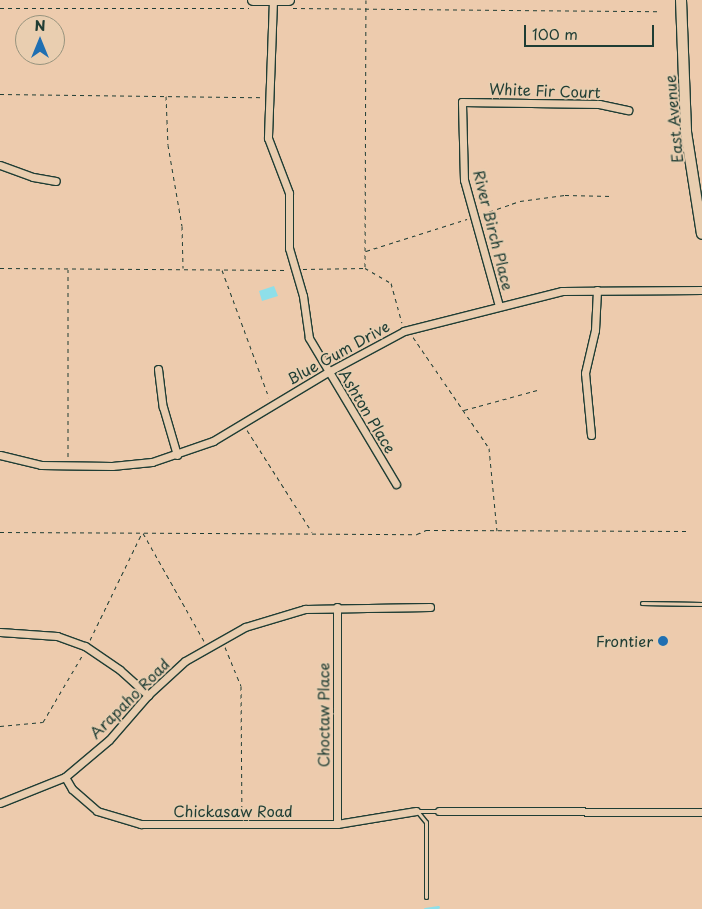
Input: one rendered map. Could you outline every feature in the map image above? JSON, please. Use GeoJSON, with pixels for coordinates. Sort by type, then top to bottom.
{"type":"FeatureCollection","features":[{"type":"Feature","properties":{"kind":"main road"},"geometry":{"type":"LineString","coordinates":[[253,4],[273,0],[290,4]]}},
{"type":"Feature","properties":{"kind":"main road","name":"East Avenue"},"geometry":{"type":"LineString","coordinates":[[682,0],[686,132],[700,197],[702,234]]}},
{"type":"Feature","properties":{"kind":"street","name":"Ashton Place"},"geometry":{"type":"LineString","coordinates":[[273,0],[268,138],[289,193],[289,248],[308,338],[396,484]]}},
{"type":"Feature","properties":{"kind":"street","name":"White Fir Court"},"geometry":{"type":"LineString","coordinates":[[462,102],[599,104],[628,110]]}},
{"type":"Feature","properties":{"kind":"street","name":"River Birch Place"},"geometry":{"type":"LineString","coordinates":[[462,102],[464,171],[474,216],[499,306]]}},
{"type":"Feature","properties":{"kind":"street"},"geometry":{"type":"LineString","coordinates":[[0,164],[33,177],[56,181]]}},
{"type":"Feature","properties":{"kind":"street"},"geometry":{"type":"LineString","coordinates":[[591,435],[585,373],[595,330],[597,290]]}},
{"type":"Feature","properties":{"kind":"street","name":"Blue Gum Drive"},"geometry":{"type":"LineString","coordinates":[[0,455],[41,464],[112,466],[176,455],[212,442],[328,372],[406,330],[562,291],[702,290]]}},
{"type":"Feature","properties":{"kind":"street"},"geometry":{"type":"LineString","coordinates":[[158,368],[163,407],[176,455]]}},
{"type":"Feature","properties":{"kind":"street","name":"Choctaw Place"},"geometry":{"type":"LineString","coordinates":[[336,824],[338,607]]}},
{"type":"Feature","properties":{"kind":"street","name":"Arapaho Road"},"geometry":{"type":"LineString","coordinates":[[0,803],[65,777],[109,740],[148,695],[185,661],[221,639],[273,616],[305,609],[430,607]]}},
{"type":"Feature","properties":{"kind":"street"},"geometry":{"type":"LineString","coordinates":[[0,632],[58,636],[85,646],[120,670],[148,695]]}},
{"type":"Feature","properties":{"kind":"street","name":"Chickasaw Road"},"geometry":{"type":"LineString","coordinates":[[65,777],[91,807],[125,821],[175,826],[336,824],[416,811]]}},
{"type":"Feature","properties":{"kind":"street"},"geometry":{"type":"LineString","coordinates":[[439,811],[702,812]]}},
{"type":"Feature","properties":{"kind":"lane"},"geometry":{"type":"LineString","coordinates":[[642,603],[702,604]]}},
{"type":"Feature","properties":{"kind":"lane"},"geometry":{"type":"LineString","coordinates":[[416,811],[439,811]]}},
{"type":"Feature","properties":{"kind":"lane"},"geometry":{"type":"LineString","coordinates":[[416,811],[426,822],[426,897]]}},
{"type":"Feature","properties":{"kind":"path"},"geometry":{"type":"LineString","coordinates":[[365,268],[366,0]]}},
{"type":"Feature","properties":{"kind":"path"},"geometry":{"type":"LineString","coordinates":[[0,8],[253,4]]}},
{"type":"Feature","properties":{"kind":"path"},"geometry":{"type":"LineString","coordinates":[[290,4],[366,9],[660,11]]}},
{"type":"Feature","properties":{"kind":"path"},"geometry":{"type":"LineString","coordinates":[[0,94],[269,97]]}},
{"type":"Feature","properties":{"kind":"path"},"geometry":{"type":"LineString","coordinates":[[166,96],[168,145],[182,226],[183,269]]}},
{"type":"Feature","properties":{"kind":"path"},"geometry":{"type":"LineString","coordinates":[[365,251],[520,201],[566,195],[612,196]]}},
{"type":"Feature","properties":{"kind":"path"},"geometry":{"type":"LineString","coordinates":[[0,268],[295,270],[365,268],[391,283],[406,330],[490,448],[497,531]]}},
{"type":"Feature","properties":{"kind":"path"},"geometry":{"type":"LineString","coordinates":[[68,269],[68,465]]}},
{"type":"Feature","properties":{"kind":"path"},"geometry":{"type":"LineString","coordinates":[[222,269],[272,406]]}},
{"type":"Feature","properties":{"kind":"path"},"geometry":{"type":"LineString","coordinates":[[463,410],[537,390]]}},
{"type":"Feature","properties":{"kind":"path"},"geometry":{"type":"LineString","coordinates":[[243,423],[312,534]]}},
{"type":"Feature","properties":{"kind":"path"},"geometry":{"type":"LineString","coordinates":[[0,532],[312,534],[497,531],[687,532]]}},
{"type":"Feature","properties":{"kind":"path"},"geometry":{"type":"LineString","coordinates":[[143,533],[207,648]]}},
{"type":"Feature","properties":{"kind":"path"},"geometry":{"type":"LineString","coordinates":[[221,639],[241,686],[242,825]]}},
{"type":"Feature","properties":{"kind":"water"},"geometry":{"type":"Polygon","coordinates":[[[274,286],[278,296],[262,301],[259,291],[274,286]]]}},
{"type":"Feature","properties":{"kind":"waterway"},"geometry":{"type":"LineString","coordinates":[[425,909],[438,907]]}},
{"type":"Feature","properties":{"kind":"place","name":"Frontier"},"geometry":{"type":"Point","coordinates":[663,641]}}]}
